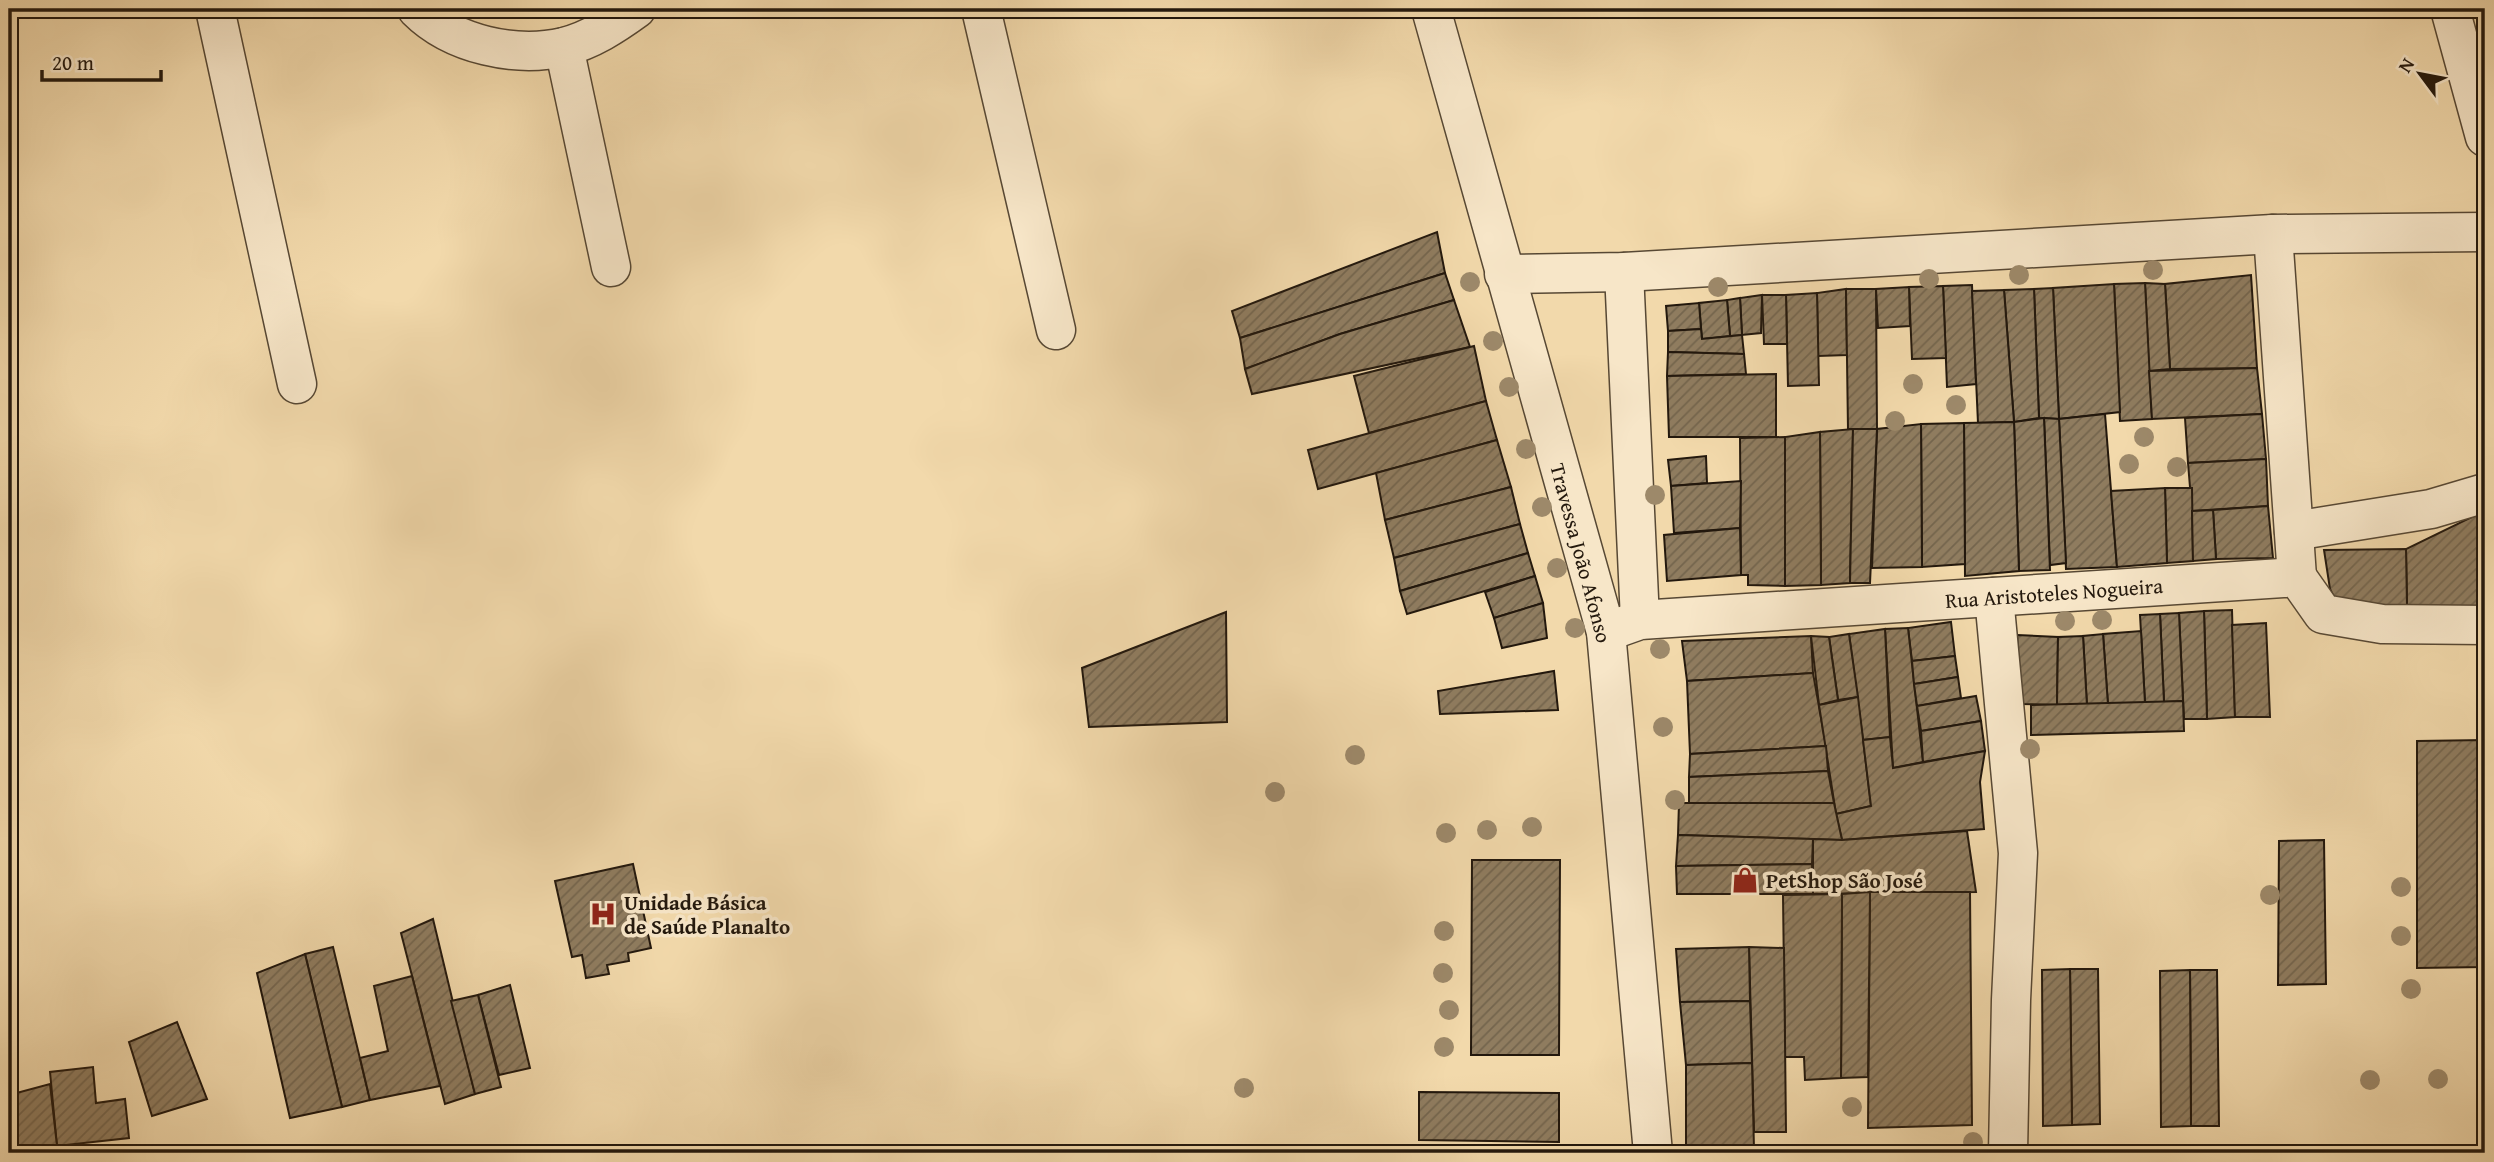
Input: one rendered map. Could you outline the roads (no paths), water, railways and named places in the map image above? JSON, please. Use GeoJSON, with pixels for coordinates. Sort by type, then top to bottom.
{"type":"FeatureCollection","features":[{"type":"Feature","properties":{"kind":"street"},"geometry":{"type":"LineString","coordinates":[[215,9],[297,384]]}},
{"type":"Feature","properties":{"kind":"street"},"geometry":{"type":"LineString","coordinates":[[417,9],[468,41],[516,51],[564,47],[609,29],[636,9]]}},
{"type":"Feature","properties":{"kind":"street"},"geometry":{"type":"LineString","coordinates":[[981,9],[1056,330]]}},
{"type":"Feature","properties":{"kind":"street","name":"Travessa João Afonso"},"geometry":{"type":"LineString","coordinates":[[1431,9],[1504,274],[1623,626],[1653,1153]]}},
{"type":"Feature","properties":{"kind":"street"},"geometry":{"type":"LineString","coordinates":[[2450,9],[2485,137]]}},
{"type":"Feature","properties":{"kind":"street"},"geometry":{"type":"LineString","coordinates":[[564,47],[611,267]]}},
{"type":"Feature","properties":{"kind":"street"},"geometry":{"type":"LineString","coordinates":[[1504,274],[1624,272],[2273,234],[2485,232]]}},
{"type":"Feature","properties":{"kind":"street"},"geometry":{"type":"LineString","coordinates":[[2273,234],[2297,578],[2323,614],[2382,624],[2485,625]]}},
{"type":"Feature","properties":{"kind":"street"},"geometry":{"type":"LineString","coordinates":[[1623,626],[1624,272]]}},
{"type":"Feature","properties":{"kind":"street"},"geometry":{"type":"LineString","coordinates":[[2294,531],[2431,509],[2485,493]]}},
{"type":"Feature","properties":{"kind":"street","name":"Rua Aristoteles Nogueira"},"geometry":{"type":"LineString","coordinates":[[1623,626],[1994,597],[2297,578]]}},
{"type":"Feature","properties":{"kind":"street"},"geometry":{"type":"LineString","coordinates":[[1994,597],[2018,853],[2008,1153]]}},
{"type":"Feature","properties":{"kind":"place","name":"PetShop São José"},"geometry":{"type":"Point","coordinates":[1745,880]}},
{"type":"Feature","properties":{"kind":"place","name":"Unidade Básica de Saúde Planalto"},"geometry":{"type":"Point","coordinates":[603,914]}}]}
